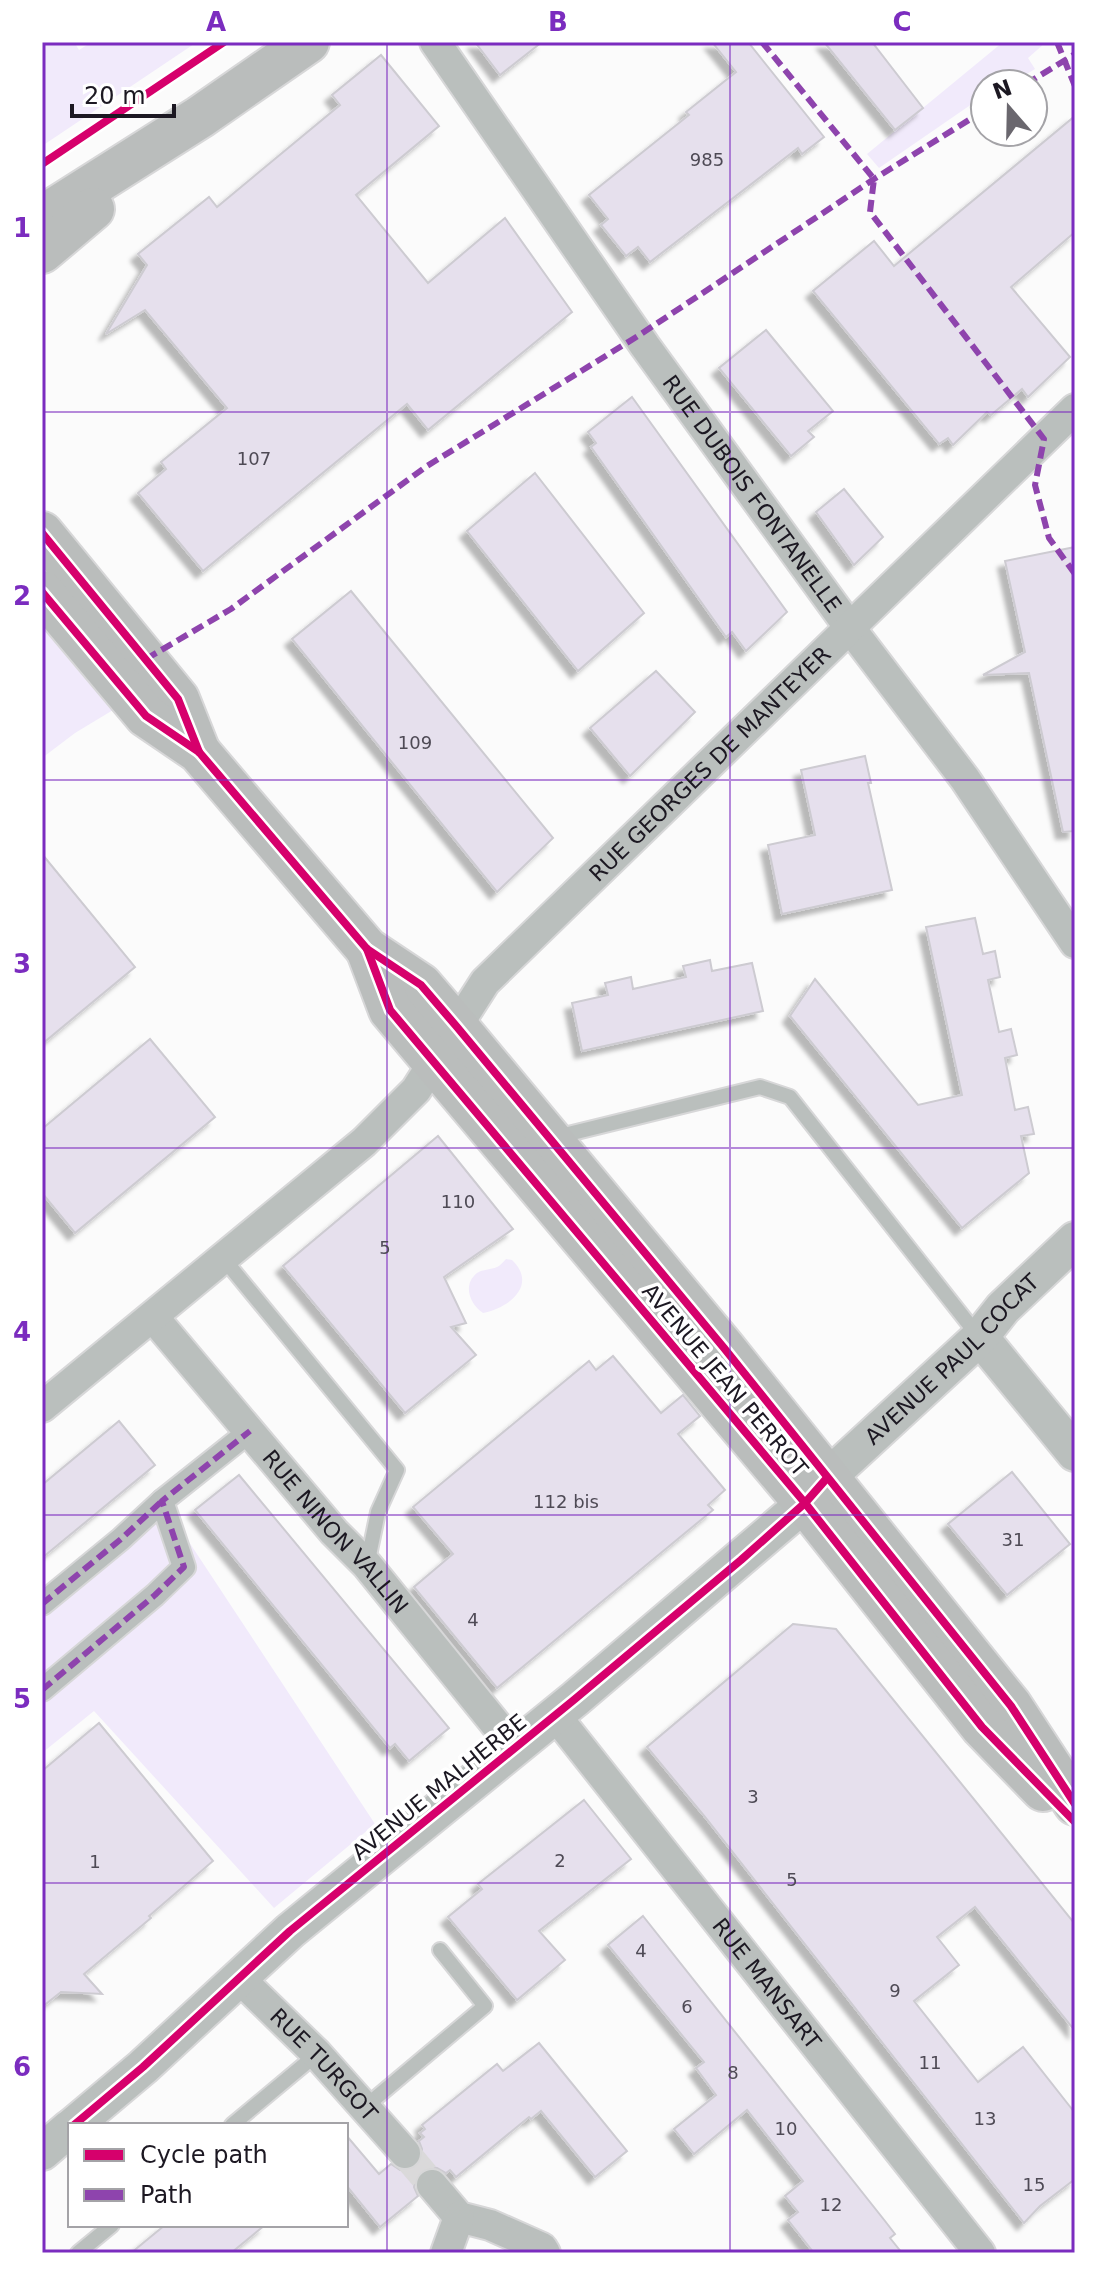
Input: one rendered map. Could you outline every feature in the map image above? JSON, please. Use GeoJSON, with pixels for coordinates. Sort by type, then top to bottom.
{"type":"FeatureCollection","features":[{"type":"Feature","properties":{"kind":"main road"},"geometry":{"type":"LineString","coordinates":[[42,217],[200,117],[308,42]]}},
{"type":"Feature","properties":{"kind":"main road"},"geometry":{"type":"LineString","coordinates":[[42,252],[200,117]]}},
{"type":"Feature","properties":{"kind":"main road","name":"AVENUE JEAN PERROT"},"geometry":{"type":"LineString","coordinates":[[42,533],[178,699],[199,752]]}},
{"type":"Feature","properties":{"kind":"main road","name":"AVENUE JEAN PERROT"},"geometry":{"type":"LineString","coordinates":[[42,592],[146,716],[199,752],[367,949],[421,985],[457,1027],[724,1348],[816,1491],[982,1727],[1075,1822]]}},
{"type":"Feature","properties":{"kind":"main road","name":"AVENUE JEAN PERROT"},"geometry":{"type":"LineString","coordinates":[[367,949],[390,1010],[1011,1706],[1075,1804]]}},
{"type":"Feature","properties":{"kind":"street","name":"RUE DUBOIS FONTANELLE"},"geometry":{"type":"LineString","coordinates":[[435,42],[645,346],[850,628],[965,779],[1075,943]]}},
{"type":"Feature","properties":{"kind":"street","name":"RUE GEORGES DE MANTEYER"},"geometry":{"type":"LineString","coordinates":[[435,1062],[485,982],[1075,409]]}},
{"type":"Feature","properties":{"kind":"street"},"geometry":{"type":"LineString","coordinates":[[42,1407],[364,1142],[416,1090],[435,1062]]}},
{"type":"Feature","properties":{"kind":"street","name":"AVENUE PAUL COCAT"},"geometry":{"type":"LineString","coordinates":[[816,1491],[980,1337],[1003,1308],[1075,1240]]}},
{"type":"Feature","properties":{"kind":"street","name":"RUE NINON VALLIN"},"geometry":{"type":"LineString","coordinates":[[153,1317],[334,1532],[367,1565],[515,1748]]}},
{"type":"Feature","properties":{"kind":"street"},"geometry":{"type":"LineString","coordinates":[[980,1337],[1072,1446]]}},
{"type":"Feature","properties":{"kind":"street"},"geometry":{"type":"LineString","coordinates":[[42,1604],[162,1501],[250,1431]]}},
{"type":"Feature","properties":{"kind":"street","name":"AVENUE MALHERBE"},"geometry":{"type":"LineString","coordinates":[[77,2123],[143,2067],[290,1931],[741,1560],[816,1491]]}},
{"type":"Feature","properties":{"kind":"street"},"geometry":{"type":"LineString","coordinates":[[42,1690],[184,1567],[162,1501]]}},
{"type":"Feature","properties":{"kind":"street","name":"RUE MANSART"},"geometry":{"type":"LineString","coordinates":[[555,1715],[980,2253]]}},
{"type":"Feature","properties":{"kind":"street","name":"RUE TURGOT"},"geometry":{"type":"LineString","coordinates":[[240,1979],[317,2054],[405,2153]]}},
{"type":"Feature","properties":{"kind":"street","name":"AVENUE MALHERBE"},"geometry":{"type":"LineString","coordinates":[[42,2152],[68,2130]]}},
{"type":"Feature","properties":{"kind":"street"},"geometry":{"type":"LineString","coordinates":[[432,2185],[459,2217],[490,2225],[542,2248],[545,2253]]}},
{"type":"Feature","properties":{"kind":"street"},"geometry":{"type":"LineString","coordinates":[[446,2253],[459,2217]]}},
{"type":"Feature","properties":{"kind":"lane"},"geometry":{"type":"LineString","coordinates":[[551,1139],[760,1087],[790,1097],[980,1337]]}},
{"type":"Feature","properties":{"kind":"lane"},"geometry":{"type":"LineString","coordinates":[[223,1258],[397,1470],[378,1512],[367,1565]]}},
{"type":"Feature","properties":{"kind":"lane"},"geometry":{"type":"LineString","coordinates":[[365,2107],[485,2006],[440,1950]]}},
{"type":"Feature","properties":{"kind":"lane"},"geometry":{"type":"LineString","coordinates":[[234,2123],[317,2054]]}},
{"type":"Feature","properties":{"kind":"lane"},"geometry":{"type":"LineString","coordinates":[[78,2253],[110,2227]]}},
{"type":"Feature","properties":{"kind":"shaded area"},"geometry":{"type":"Polygon","coordinates":[[[42,42],[74,42],[79,50],[92,42],[197,42],[42,146],[42,42]]]}},
{"type":"Feature","properties":{"kind":"shaded area"},"geometry":{"type":"Polygon","coordinates":[[[1003,42],[1045,43],[1028,58],[1034,68],[971,68],[1003,42]]]}},
{"type":"Feature","properties":{"kind":"shaded area"},"geometry":{"type":"Polygon","coordinates":[[[969,70],[969,106],[879,168],[867,154],[969,70]]]}},
{"type":"Feature","properties":{"kind":"shaded area"},"geometry":{"type":"Polygon","coordinates":[[[42,616],[118,707],[42,758],[42,616]]]}},
{"type":"Feature","properties":{"kind":"shaded area"},"geometry":{"type":"Polygon","coordinates":[[[506,1259],[512,1260],[519,1269],[521,1286],[510,1301],[483,1313],[471,1300],[469,1289],[472,1278],[506,1259]]]}},
{"type":"Feature","properties":{"kind":"shaded area"},"geometry":{"type":"Polygon","coordinates":[[[162,1501],[375,1824],[274,1908],[94,1711],[42,1753],[42,1603],[162,1501]]]}},
{"type":"Feature","properties":{"kind":"building"},"geometry":{"type":"Polygon","coordinates":[[[475,42],[542,42],[500,75],[475,42]]]}},
{"type":"Feature","properties":{"kind":"building"},"geometry":{"type":"Polygon","coordinates":[[[712,42],[748,42],[824,137],[802,154],[798,148],[650,262],[638,247],[626,256],[601,225],[608,219],[589,195],[689,115],[686,112],[736,72],[712,42]]]}},
{"type":"Feature","properties":{"kind":"building"},"geometry":{"type":"Polygon","coordinates":[[[824,42],[872,42],[923,108],[895,130],[824,42]]]}},
{"type":"Feature","properties":{"kind":"building"},"geometry":{"type":"Polygon","coordinates":[[[381,55],[439,126],[356,195],[428,283],[505,218],[572,312],[428,430],[407,404],[203,571],[138,493],[166,469],[161,462],[227,408],[145,310],[106,334],[147,265],[138,254],[209,197],[217,207],[340,105],[332,95],[381,55]]]}},
{"type":"Feature","properties":{"kind":"building"},"geometry":{"type":"Polygon","coordinates":[[[1075,116],[1075,232],[1011,287],[1070,357],[1028,397],[1022,389],[991,415],[987,412],[953,445],[948,438],[939,444],[813,291],[874,241],[894,266],[1036,148],[1049,148],[1049,138],[1075,116]]]}},
{"type":"Feature","properties":{"kind":"building"},"geometry":{"type":"Polygon","coordinates":[[[766,330],[833,411],[808,431],[814,437],[791,456],[719,368],[766,330]]]}},
{"type":"Feature","properties":{"kind":"building"},"geometry":{"type":"Polygon","coordinates":[[[632,397],[787,612],[746,651],[732,632],[726,637],[591,447],[596,443],[588,432],[632,397]]]}},
{"type":"Feature","properties":{"kind":"building"},"geometry":{"type":"Polygon","coordinates":[[[535,473],[644,613],[578,671],[467,531],[535,473]]]}},
{"type":"Feature","properties":{"kind":"building"},"geometry":{"type":"Polygon","coordinates":[[[844,489],[883,537],[854,565],[816,512],[844,489]]]}},
{"type":"Feature","properties":{"kind":"building"},"geometry":{"type":"Polygon","coordinates":[[[1075,547],[1075,831],[1063,832],[1029,673],[983,675],[1025,652],[1005,561],[1075,547]]]}},
{"type":"Feature","properties":{"kind":"building"},"geometry":{"type":"Polygon","coordinates":[[[351,591],[553,838],[497,892],[292,639],[351,591]]]}},
{"type":"Feature","properties":{"kind":"building"},"geometry":{"type":"Polygon","coordinates":[[[656,671],[695,712],[630,776],[590,728],[656,671]]]}},
{"type":"Feature","properties":{"kind":"building"},"geometry":{"type":"Polygon","coordinates":[[[865,756],[892,890],[782,914],[768,845],[815,835],[801,770],[865,756]]]}},
{"type":"Feature","properties":{"kind":"building"},"geometry":{"type":"Polygon","coordinates":[[[42,854],[135,967],[42,1044],[42,854]]]}},
{"type":"Feature","properties":{"kind":"building"},"geometry":{"type":"Polygon","coordinates":[[[975,918],[983,954],[995,951],[1000,977],[988,980],[999,1032],[1011,1029],[1017,1055],[1005,1058],[1015,1110],[1028,1107],[1034,1134],[1021,1136],[1029,1173],[962,1228],[790,1016],[815,979],[918,1105],[962,1095],[926,927],[975,918]]]}},
{"type":"Feature","properties":{"kind":"building"},"geometry":{"type":"Polygon","coordinates":[[[710,960],[712,971],[752,963],[763,1011],[582,1051],[572,1003],[608,995],[605,983],[631,977],[633,989],[686,977],[683,966],[710,960]]]}},
{"type":"Feature","properties":{"kind":"building"},"geometry":{"type":"Polygon","coordinates":[[[150,1039],[215,1117],[75,1233],[42,1193],[42,1129],[150,1039]]]}},
{"type":"Feature","properties":{"kind":"building"},"geometry":{"type":"Polygon","coordinates":[[[438,1136],[513,1229],[444,1277],[466,1323],[451,1327],[476,1355],[405,1413],[283,1266],[438,1136]]]}},
{"type":"Feature","properties":{"kind":"building"},"geometry":{"type":"Polygon","coordinates":[[[613,1356],[661,1413],[683,1395],[700,1416],[678,1434],[725,1490],[708,1505],[713,1510],[497,1688],[414,1587],[453,1554],[413,1507],[589,1361],[596,1370],[613,1356]]]}},
{"type":"Feature","properties":{"kind":"building"},"geometry":{"type":"Polygon","coordinates":[[[119,1421],[155,1465],[42,1558],[42,1485],[119,1421]]]}},
{"type":"Feature","properties":{"kind":"building"},"geometry":{"type":"Polygon","coordinates":[[[1012,1472],[1070,1544],[1007,1595],[948,1524],[1012,1472]]]}},
{"type":"Feature","properties":{"kind":"building"},"geometry":{"type":"Polygon","coordinates":[[[239,1475],[449,1728],[409,1761],[395,1744],[390,1748],[195,1510],[239,1475]]]}},
{"type":"Feature","properties":{"kind":"building"},"geometry":{"type":"Polygon","coordinates":[[[793,1624],[836,1629],[1075,1924],[1075,2031],[975,1907],[937,1937],[959,1965],[914,2001],[978,2082],[1023,2047],[1075,2113],[1075,2179],[1040,2206],[1024,2223],[647,1747],[793,1624]]]}},
{"type":"Feature","properties":{"kind":"building"},"geometry":{"type":"Polygon","coordinates":[[[99,1723],[213,1861],[84,1974],[102,1994],[61,1992],[42,2007],[42,1771],[99,1723]]]}},
{"type":"Feature","properties":{"kind":"building"},"geometry":{"type":"Polygon","coordinates":[[[584,1800],[631,1859],[539,1931],[565,1960],[517,2000],[448,1917],[482,1889],[478,1884],[584,1800]]]}},
{"type":"Feature","properties":{"kind":"building"},"geometry":{"type":"Polygon","coordinates":[[[643,1916],[895,2234],[890,2238],[902,2253],[814,2253],[788,2220],[798,2212],[785,2196],[803,2181],[747,2110],[694,2154],[674,2129],[716,2095],[696,2068],[704,2062],[608,1945],[643,1916]]]}},
{"type":"Feature","properties":{"kind":"building"},"geometry":{"type":"Polygon","coordinates":[[[539,2043],[627,2151],[595,2177],[541,2111],[531,2119],[529,2117],[456,2177],[450,2170],[446,2173],[430,2167],[421,2171],[414,2187],[418,2196],[380,2227],[348,2187],[348,2137],[379,2174],[391,2164],[400,2170],[409,2170],[417,2166],[422,2158],[419,2141],[424,2137],[420,2133],[425,2129],[422,2125],[497,2064],[503,2071],[539,2043]]]}},
{"type":"Feature","properties":{"kind":"building"},"geometry":{"type":"Polygon","coordinates":[[[163,2227],[263,2227],[231,2253],[131,2253],[163,2227]]]}},
{"type":"Feature","properties":{"kind":"tunnel"},"geometry":{"type":"LineString","coordinates":[[405,2153],[432,2185]]}},
{"type":"Feature","properties":{"kind":"marked path"},"geometry":{"type":"LineString","coordinates":[[762,42],[874,179],[870,212],[1044,439],[1035,485],[1049,538],[1075,574]]}},
{"type":"Feature","properties":{"kind":"marked path"},"geometry":{"type":"LineString","coordinates":[[1057,42],[1075,86]]}},
{"type":"Feature","properties":{"kind":"marked path"},"geometry":{"type":"LineString","coordinates":[[1049,70],[1075,54]]}},
{"type":"Feature","properties":{"kind":"marked path"},"geometry":{"type":"LineString","coordinates":[[146,659],[231,609],[427,466],[638,336],[874,179],[969,120]]}},
{"type":"Feature","properties":{"kind":"marked path"},"geometry":{"type":"LineString","coordinates":[[42,1690],[184,1567],[162,1501],[250,1431]]}},
{"type":"Feature","properties":{"kind":"marked path"},"geometry":{"type":"LineString","coordinates":[[42,1604],[162,1501]]}},
{"type":"Feature","properties":{"kind":"cycle path"},"geometry":{"type":"LineString","coordinates":[[42,164],[224,42]]}},
{"type":"Feature","properties":{"kind":"cycle path"},"geometry":{"type":"LineString","coordinates":[[42,533],[178,699],[199,752]]}},
{"type":"Feature","properties":{"kind":"cycle path"},"geometry":{"type":"LineString","coordinates":[[42,592],[146,716],[199,752],[367,949],[421,985],[457,1027],[724,1348],[1011,1706],[1075,1804]]}},
{"type":"Feature","properties":{"kind":"cycle path"},"geometry":{"type":"LineString","coordinates":[[367,949],[390,1010],[805,1503],[982,1727],[1075,1822]]}},
{"type":"Feature","properties":{"kind":"cycle path"},"geometry":{"type":"LineString","coordinates":[[76,2123],[143,2067],[290,1931],[741,1560],[805,1503],[827,1478]]}}]}
